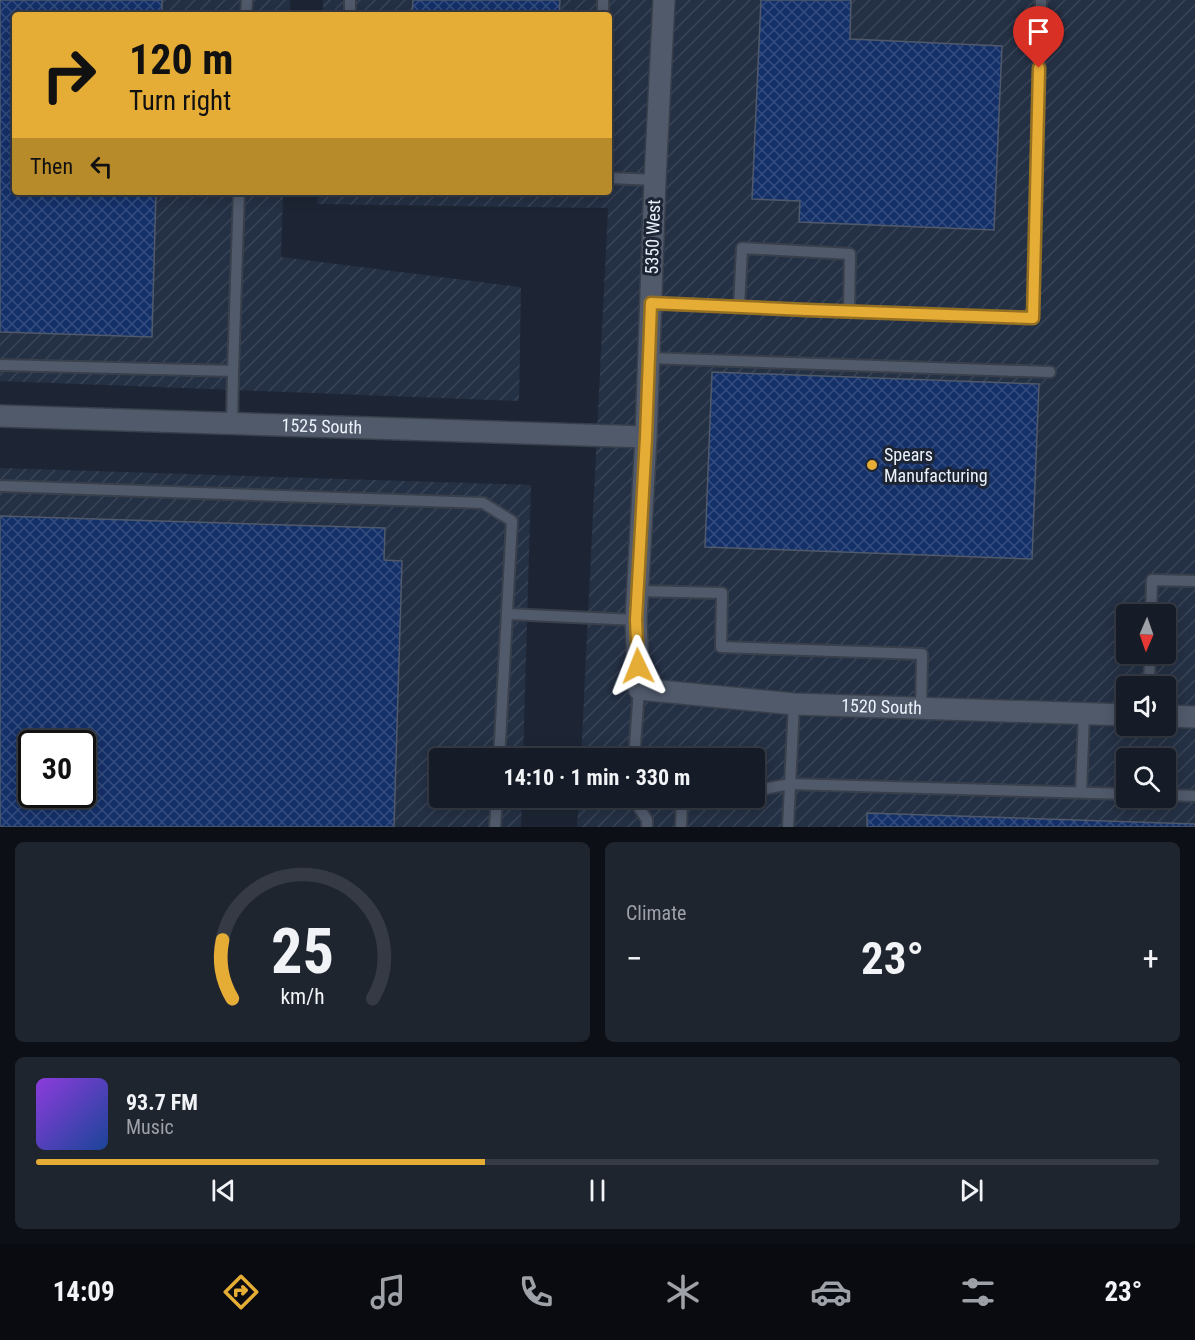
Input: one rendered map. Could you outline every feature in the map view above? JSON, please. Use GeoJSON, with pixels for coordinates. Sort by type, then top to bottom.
{"type":"FeatureCollection","features":[{"type":"Feature","properties":{"kind":"street","name":"5350 West"},"geometry":{"type":"LineString","coordinates":[[639,689],[636,620],[664,0]]}},
{"type":"Feature","properties":{"kind":"street","name":"1525 South"},"geometry":{"type":"LineString","coordinates":[[0,416],[646,437]]}},
{"type":"Feature","properties":{"kind":"street","name":"1520 South"},"geometry":{"type":"LineString","coordinates":[[639,689],[794,704],[1116,715]]}},
{"type":"Feature","properties":{"kind":"street"},"geometry":{"type":"LineString","coordinates":[[1176,716],[1195,717]]}},
{"type":"Feature","properties":{"kind":"lane"},"geometry":{"type":"LineString","coordinates":[[651,303],[1033,318],[1041,0]]}},
{"type":"Feature","properties":{"kind":"lane"},"geometry":{"type":"LineString","coordinates":[[612,178],[655,180]]}},
{"type":"Feature","properties":{"kind":"lane"},"geometry":{"type":"LineString","coordinates":[[232,424],[240,195]]}},
{"type":"Feature","properties":{"kind":"lane"},"geometry":{"type":"LineString","coordinates":[[739,307],[742,249],[764,249],[850,254],[849,312]]}},
{"type":"Feature","properties":{"kind":"lane"},"geometry":{"type":"LineString","coordinates":[[648,358],[1050,372]]}},
{"type":"Feature","properties":{"kind":"lane"},"geometry":{"type":"LineString","coordinates":[[0,364],[233,371]]}},
{"type":"Feature","properties":{"kind":"lane"},"geometry":{"type":"LineString","coordinates":[[0,486],[483,503],[512,521],[500,748]]}},
{"type":"Feature","properties":{"kind":"lane"},"geometry":{"type":"LineString","coordinates":[[1151,604],[1152,579],[1195,581]]}},
{"type":"Feature","properties":{"kind":"lane"},"geometry":{"type":"LineString","coordinates":[[638,591],[722,592],[721,646],[922,654],[921,708]]}},
{"type":"Feature","properties":{"kind":"lane"},"geometry":{"type":"LineString","coordinates":[[507,614],[636,620]]}},
{"type":"Feature","properties":{"kind":"lane"},"geometry":{"type":"LineString","coordinates":[[635,748],[639,689]]}},
{"type":"Feature","properties":{"kind":"lane"},"geometry":{"type":"LineString","coordinates":[[788,827],[794,704]]}},
{"type":"Feature","properties":{"kind":"lane"},"geometry":{"type":"LineString","coordinates":[[1081,792],[1084,714]]}},
{"type":"Feature","properties":{"kind":"lane"},"geometry":{"type":"LineString","coordinates":[[765,789],[790,784],[1116,794]]}},
{"type":"Feature","properties":{"kind":"lane"},"geometry":{"type":"LineString","coordinates":[[1176,795],[1195,796]]}},
{"type":"Feature","properties":{"kind":"lane"},"geometry":{"type":"LineString","coordinates":[[495,827],[496,808]]}},
{"type":"Feature","properties":{"kind":"lane"},"geometry":{"type":"LineString","coordinates":[[640,808],[648,820],[647,827]]}},
{"type":"Feature","properties":{"kind":"lane"},"geometry":{"type":"LineString","coordinates":[[681,827],[682,808]]}},
{"type":"Feature","properties":{"kind":"shaded area"},"geometry":{"type":"Polygon","coordinates":[[[0,0],[290,0],[290,12],[12,12],[12,195],[283,195],[281,257],[521,287],[519,401],[0,381],[0,0]]]}},
{"type":"Feature","properties":{"kind":"shaded area"},"geometry":{"type":"Polygon","coordinates":[[[323,0],[1195,0],[1195,827],[577,827],[578,808],[765,808],[765,748],[582,748],[608,208],[317,204],[318,195],[612,195],[612,12],[323,12],[323,0]]]}},
{"type":"Feature","properties":{"kind":"shaded area"},"geometry":{"type":"Polygon","coordinates":[[[0,468],[531,485],[523,748],[429,748],[429,808],[522,808],[521,827],[0,827],[0,468]]]}},
{"type":"Feature","properties":{"kind":"building"},"geometry":{"type":"Polygon","coordinates":[[[0,0],[162,0],[162,12],[12,12],[12,195],[156,195],[152,337],[0,332],[0,0]]]}},
{"type":"Feature","properties":{"kind":"building"},"geometry":{"type":"Polygon","coordinates":[[[413,0],[560,0],[559,12],[412,12],[413,0]]]}},
{"type":"Feature","properties":{"kind":"building"},"geometry":{"type":"Polygon","coordinates":[[[761,0],[851,0],[850,39],[1002,46],[994,230],[799,222],[800,201],[752,199],[761,0]]]}},
{"type":"Feature","properties":{"kind":"building","name":"Spears Manufacturing"},"geometry":{"type":"Polygon","coordinates":[[[712,372],[1039,384],[1032,559],[705,547],[712,372]]]}},
{"type":"Feature","properties":{"kind":"building"},"geometry":{"type":"Polygon","coordinates":[[[0,516],[385,528],[384,560],[402,561],[394,827],[0,827],[0,516]]]}},
{"type":"Feature","properties":{"kind":"building"},"geometry":{"type":"Polygon","coordinates":[[[867,813],[1195,824],[1195,827],[867,827],[867,813]]]}},
{"type":"Feature","properties":{"kind":"place","name":"Spears Manufacturing"},"geometry":{"type":"Point","coordinates":[872,465]}},
{"type":"Feature","properties":{"kind":"route"},"geometry":{"type":"LineString","coordinates":[[638,666],[636,620],[651,303],[1033,318],[1039,68]]}}]}
